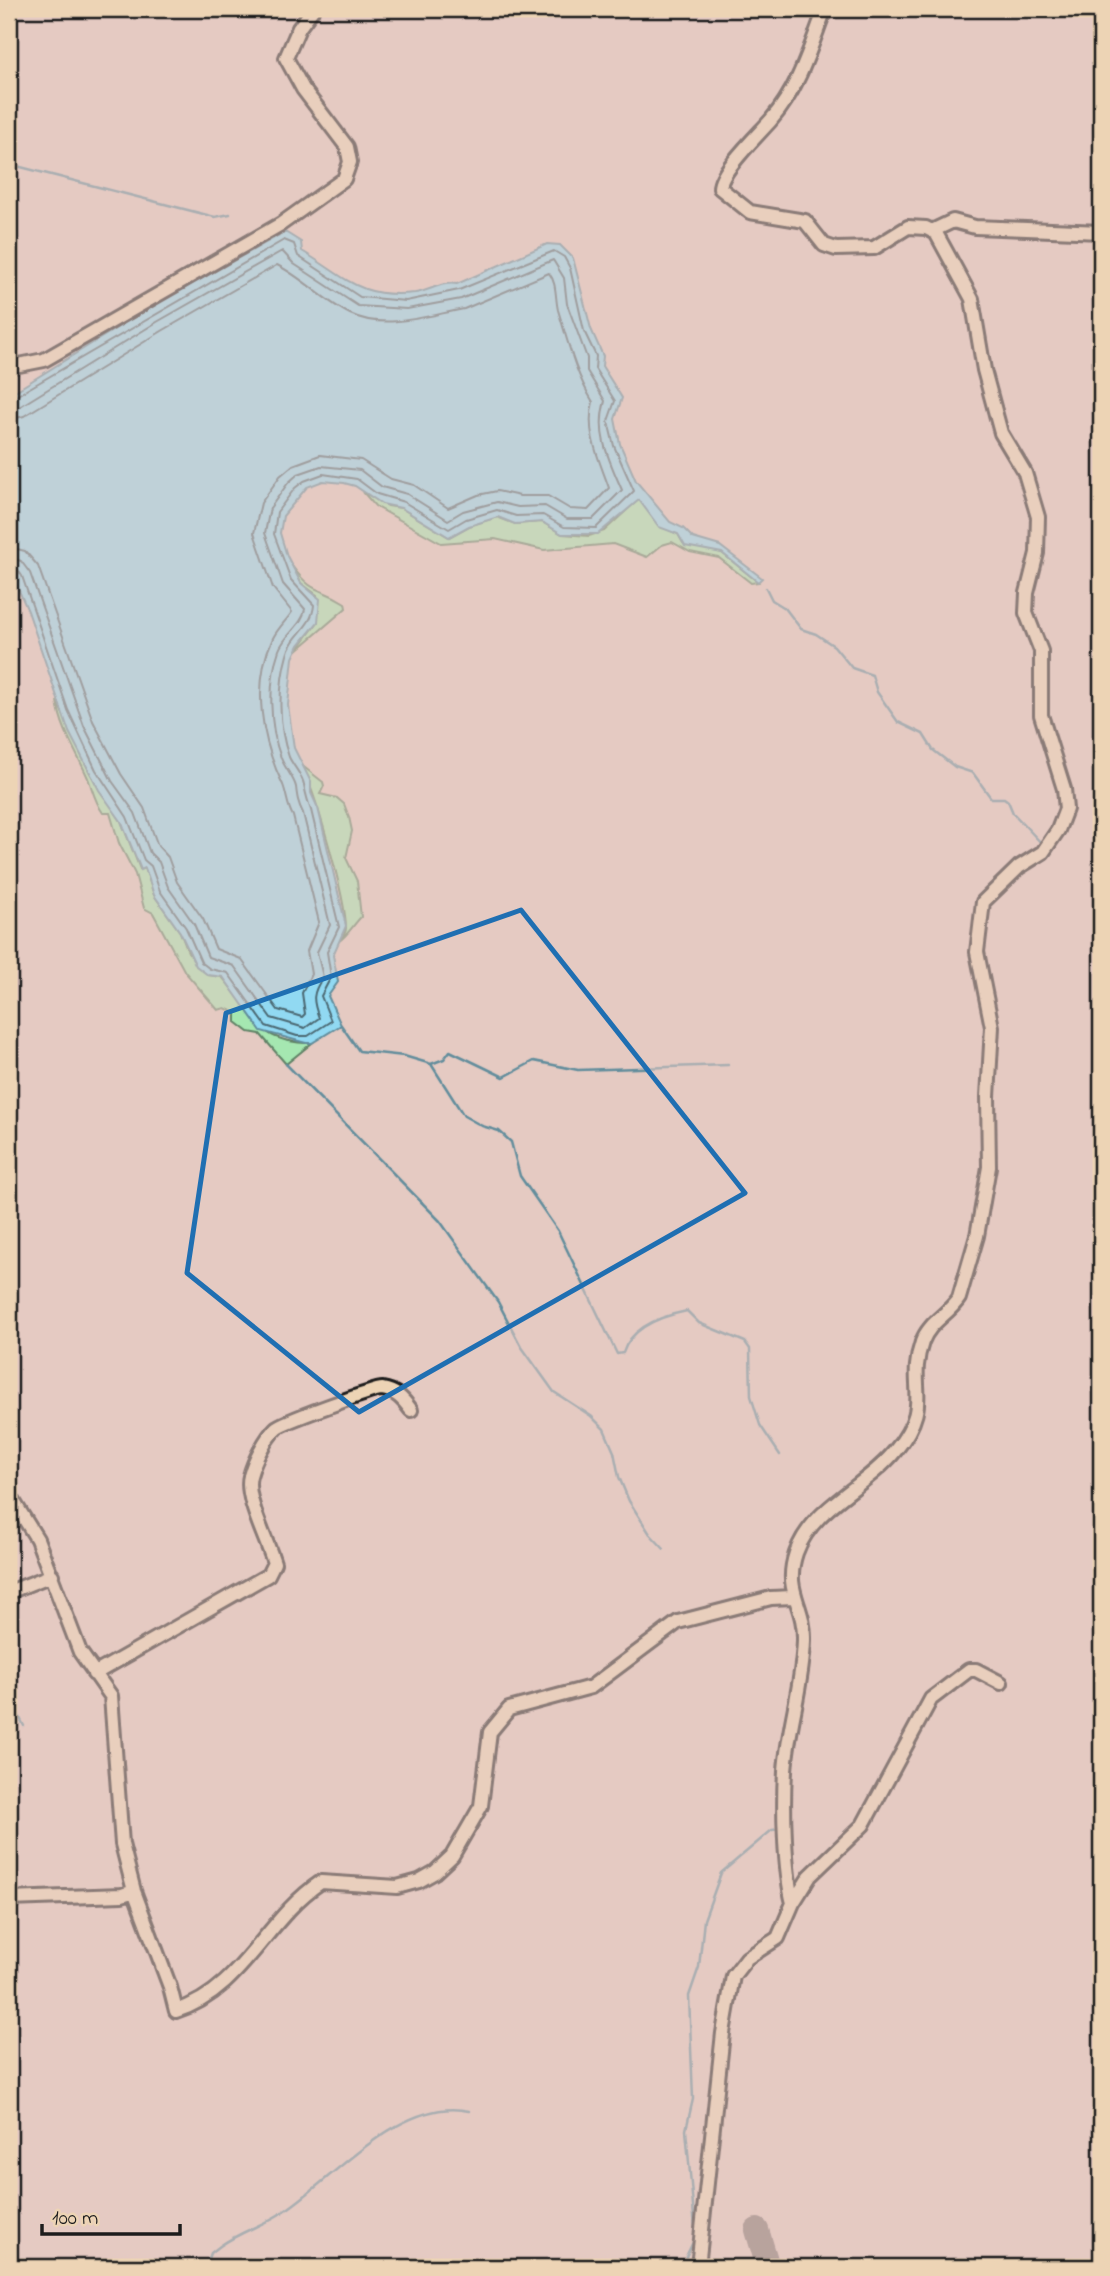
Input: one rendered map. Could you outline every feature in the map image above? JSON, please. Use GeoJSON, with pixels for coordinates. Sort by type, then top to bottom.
{"type":"FeatureCollection","features":[{"type":"Feature","properties":{"kind":"street"},"geometry":{"type":"LineString","coordinates":[[9,367],[44,360],[281,224],[311,200],[344,180],[350,162],[348,146],[309,97],[286,58],[299,28],[313,9]]}},
{"type":"Feature","properties":{"kind":"street"},"geometry":{"type":"LineString","coordinates":[[825,9],[794,89],[725,173],[720,188],[750,212],[805,221],[824,245],[836,249],[874,248],[908,227],[932,231],[953,221],[975,226],[1101,232]]}},
{"type":"Feature","properties":{"kind":"street"},"geometry":{"type":"LineString","coordinates":[[793,1903],[788,1872],[785,1771],[800,1682],[804,1639],[801,1613],[793,1597],[792,1571],[796,1553],[808,1530],[893,1454],[914,1424],[920,1403],[918,1357],[925,1335],[959,1298],[977,1236],[989,1167],[988,1097],[992,1027],[977,952],[982,909],[988,894],[1048,846],[1066,809],[1064,789],[1041,715],[1041,651],[1026,613],[1027,593],[1037,553],[1038,517],[1025,473],[1001,433],[984,370],[972,299],[932,231]]}},
{"type":"Feature","properties":{"kind":"street"},"geometry":{"type":"LineString","coordinates":[[94,1674],[268,1575],[274,1563],[262,1525],[250,1499],[249,1485],[265,1443],[278,1425],[376,1389],[396,1393],[411,1410]]}},
{"type":"Feature","properties":{"kind":"street"},"geometry":{"type":"LineString","coordinates":[[9,1494],[37,1539],[80,1652],[105,1687],[114,1707],[122,1844],[134,1891],[170,1987],[176,2011],[190,2007],[235,1976],[290,1908],[321,1882],[397,1887],[419,1881],[445,1865],[481,1806],[490,1732],[509,1709],[591,1687],[678,1622],[771,1598],[793,1597]]}},
{"type":"Feature","properties":{"kind":"street"},"geometry":{"type":"LineString","coordinates":[[9,1592],[52,1575]]}},
{"type":"Feature","properties":{"kind":"street"},"geometry":{"type":"LineString","coordinates":[[698,2267],[723,2033],[733,1976],[747,1958],[778,1938],[793,1903],[821,1863],[863,1825],[931,1699],[969,1670],[976,1670],[1002,1683]]}},
{"type":"Feature","properties":{"kind":"street"},"geometry":{"type":"LineString","coordinates":[[9,1899],[22,1901],[122,1895],[134,1891]]}},
{"type":"Feature","properties":{"kind":"highlighted area"},"geometry":{"type":"Polygon","coordinates":[[[521,910],[745,1193],[359,1412],[187,1273],[226,1013],[521,910]]]}},
{"type":"Feature","properties":{"kind":"green space"},"geometry":{"type":"Polygon","coordinates":[[[363,492],[388,506],[401,508],[449,537],[469,526],[497,517],[515,524],[542,522],[562,534],[589,536],[604,531],[639,499],[659,526],[678,534],[683,543],[722,553],[758,582],[751,583],[719,558],[690,552],[672,542],[662,545],[647,557],[613,544],[544,550],[495,539],[441,543],[375,506],[363,492]]]}},
{"type":"Feature","properties":{"kind":"green space"},"geometry":{"type":"Polygon","coordinates":[[[292,566],[306,582],[345,603],[346,608],[296,651],[318,622],[317,595],[301,583],[292,566]]]}},
{"type":"Feature","properties":{"kind":"green space"},"geometry":{"type":"Polygon","coordinates":[[[57,701],[90,773],[121,821],[140,869],[145,868],[154,895],[180,932],[188,952],[208,975],[222,977],[266,1032],[293,1042],[312,1043],[286,1064],[260,1034],[249,1032],[236,1022],[236,1013],[225,1008],[218,1010],[185,972],[153,913],[144,908],[135,874],[119,843],[110,813],[103,813],[98,805],[66,731],[57,701]]]}},
{"type":"Feature","properties":{"kind":"green space"},"geometry":{"type":"Polygon","coordinates":[[[300,764],[323,782],[320,794],[337,798],[344,804],[352,831],[346,858],[357,881],[361,917],[338,942],[345,934],[346,928],[341,894],[321,818],[300,764]]]}},
{"type":"Feature","properties":{"kind":"water"},"geometry":{"type":"Polygon","coordinates":[[[285,232],[301,242],[302,251],[343,278],[380,293],[396,294],[457,284],[547,244],[560,245],[573,258],[591,329],[603,356],[602,366],[622,398],[615,419],[620,444],[636,481],[670,522],[683,528],[693,538],[720,546],[762,578],[758,582],[722,553],[685,546],[678,534],[659,527],[639,500],[598,534],[562,534],[542,522],[515,524],[498,517],[469,526],[449,537],[401,508],[382,504],[355,486],[323,481],[307,487],[283,516],[280,533],[287,556],[301,583],[320,599],[318,622],[299,645],[293,658],[288,705],[294,748],[311,782],[311,793],[318,808],[346,926],[333,955],[338,982],[328,996],[341,1025],[312,1043],[261,1031],[223,977],[208,975],[196,966],[180,932],[154,895],[145,868],[141,870],[121,821],[99,790],[69,732],[28,611],[9,568],[9,395],[149,308],[285,232]]]}},
{"type":"Feature","properties":{"kind":"waterway"},"geometry":{"type":"LineString","coordinates":[[9,164],[215,217],[230,214]]}},
{"type":"Feature","properties":{"kind":"waterway"},"geometry":{"type":"LineString","coordinates":[[766,588],[772,600],[785,608],[801,629],[816,634],[834,646],[852,668],[872,675],[877,692],[898,722],[923,734],[933,750],[955,767],[973,773],[991,798],[1004,798],[1008,801],[1013,813],[1043,845]]}},
{"type":"Feature","properties":{"kind":"waterway"},"geometry":{"type":"LineString","coordinates":[[341,1025],[359,1051],[404,1056],[431,1064],[464,1116],[482,1126],[499,1131],[511,1142],[520,1176],[558,1231],[617,1354],[623,1353],[633,1336],[649,1324],[687,1311],[699,1323],[745,1342],[750,1349],[751,1396],[760,1425],[780,1455]]}},
{"type":"Feature","properties":{"kind":"waterway"},"geometry":{"type":"LineString","coordinates":[[431,1064],[444,1059],[450,1051],[504,1077],[534,1061],[578,1070],[728,1065]]}},
{"type":"Feature","properties":{"kind":"waterway"},"geometry":{"type":"LineString","coordinates":[[286,1064],[440,1221],[498,1302],[521,1346],[554,1392],[591,1416],[604,1429],[629,1501],[650,1534],[664,1549]]}},
{"type":"Feature","properties":{"kind":"waterway"},"geometry":{"type":"LineString","coordinates":[[9,1696],[24,1726]]}},
{"type":"Feature","properties":{"kind":"waterway"},"geometry":{"type":"LineString","coordinates":[[681,2267],[694,2240],[695,2228],[686,2130],[693,2099],[689,1996],[699,1967],[704,1920],[721,1873],[772,1830],[780,1829]]}},
{"type":"Feature","properties":{"kind":"waterway"},"geometry":{"type":"LineString","coordinates":[[206,2267],[211,2253],[220,2246],[286,2210],[348,2160],[395,2127],[420,2115],[444,2110],[469,2111]]}},
{"type":"Feature","properties":{"kind":"taxiway"},"geometry":{"type":"LineString","coordinates":[[757,2230],[768,2267]]}}]}
